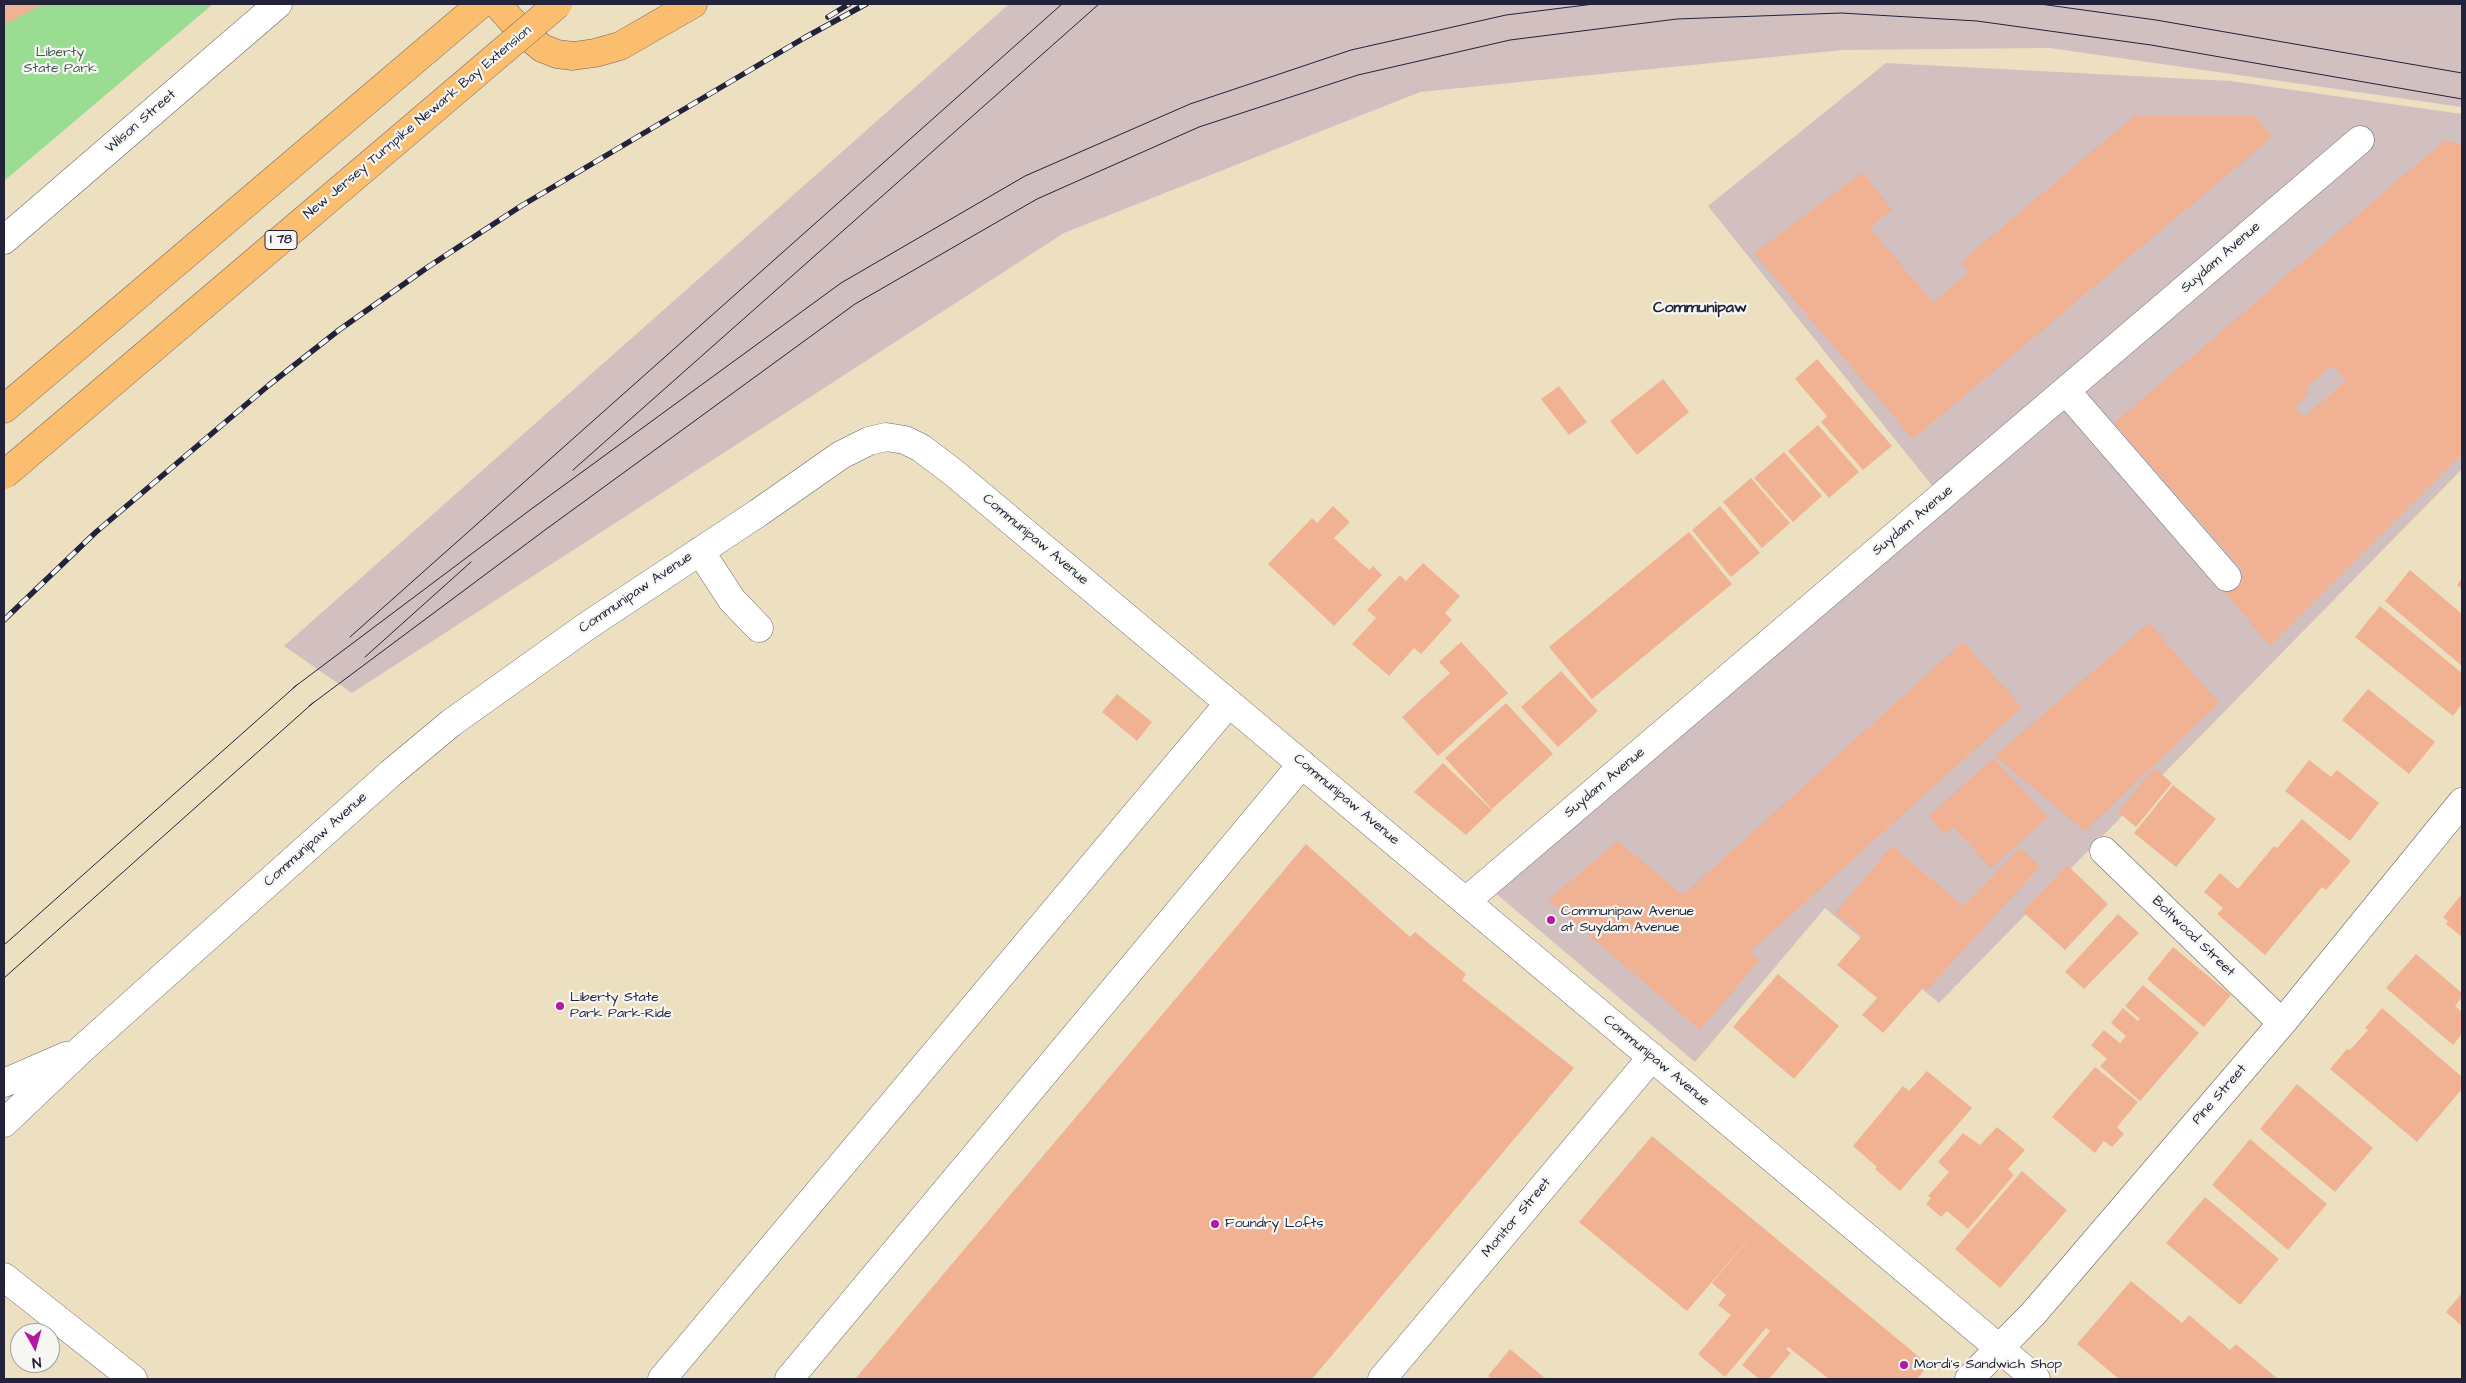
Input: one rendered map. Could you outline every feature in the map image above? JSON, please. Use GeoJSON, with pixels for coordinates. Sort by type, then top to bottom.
{"type":"FeatureCollection","features":[{"type":"Feature","properties":{"kind":"highway"},"geometry":{"type":"LineString","coordinates":[[4,409],[481,4]]}},
{"type":"Feature","properties":{"kind":"highway"},"geometry":{"type":"LineString","coordinates":[[497,4],[519,28],[542,48],[557,54],[573,56],[595,53],[620,46],[693,4]]}},
{"type":"Feature","properties":{"kind":"highway","name":"New Jersey Turnpike Newark Bay Extension"},"geometry":{"type":"LineString","coordinates":[[4,476],[558,4]]}},
{"type":"Feature","properties":{"kind":"street","name":"Wilson Street"},"geometry":{"type":"LineString","coordinates":[[4,240],[278,4]]}},
{"type":"Feature","properties":{"kind":"street","name":"Suydam Avenue"},"geometry":{"type":"LineString","coordinates":[[1466,901],[2360,140]]}},
{"type":"Feature","properties":{"kind":"street"},"geometry":{"type":"LineString","coordinates":[[2066,391],[2227,577]]}},
{"type":"Feature","properties":{"kind":"street","name":"Communipaw Avenue"},"geometry":{"type":"LineString","coordinates":[[4,1123],[83,1048],[391,772],[451,723],[587,626],[854,447],[886,437],[905,440],[922,448],[947,467],[2036,1379]]}},
{"type":"Feature","properties":{"kind":"street"},"geometry":{"type":"LineString","coordinates":[[700,550],[732,600],[759,628]]}},
{"type":"Feature","properties":{"kind":"street"},"geometry":{"type":"LineString","coordinates":[[662,1379],[1229,702]]}},
{"type":"Feature","properties":{"kind":"street"},"geometry":{"type":"LineString","coordinates":[[790,1379],[1302,764]]}},
{"type":"Feature","properties":{"kind":"street","name":"Pine Street"},"geometry":{"type":"LineString","coordinates":[[1970,1379],[2033,1314],[2282,1023],[2462,802]]}},
{"type":"Feature","properties":{"kind":"street","name":"Boltwood Street"},"geometry":{"type":"LineString","coordinates":[[2104,851],[2282,1023]]}},
{"type":"Feature","properties":{"kind":"street"},"geometry":{"type":"LineString","coordinates":[[4,1083],[83,1048]]}},
{"type":"Feature","properties":{"kind":"street","name":"Monitor Street"},"geometry":{"type":"LineString","coordinates":[[1382,1379],[1652,1057]]}},
{"type":"Feature","properties":{"kind":"street"},"geometry":{"type":"LineString","coordinates":[[4,1277],[133,1379]]}},
{"type":"Feature","properties":{"kind":"shaded area"},"geometry":{"type":"Polygon","coordinates":[[[1009,4],[2462,4],[2462,107],[2050,48],[1843,50],[1420,92],[1064,233],[352,693],[284,646],[1009,4]]]}},
{"type":"Feature","properties":{"kind":"shaded area"},"geometry":{"type":"Polygon","coordinates":[[[1886,63],[2230,81],[2462,114],[2462,469],[1939,1003],[1825,908],[1695,1062],[1493,891],[1942,498],[1708,206],[1886,63]]]}},
{"type":"Feature","properties":{"kind":"green space","name":"Liberty State Park"},"geometry":{"type":"Polygon","coordinates":[[[4,4],[213,4],[4,181],[4,4]]]}},
{"type":"Feature","properties":{"kind":"building"},"geometry":{"type":"Polygon","coordinates":[[[4,4],[43,4],[4,25],[4,4]]]}},
{"type":"Feature","properties":{"kind":"building"},"geometry":{"type":"Polygon","coordinates":[[[2254,115],[2272,137],[1913,439],[1754,253],[1862,172],[1892,209],[1870,228],[1933,302],[1969,272],[1961,262],[2134,116],[2254,115]]]}},
{"type":"Feature","properties":{"kind":"building"},"geometry":{"type":"Polygon","coordinates":[[[2444,141],[2462,144],[2462,454],[2270,646],[2223,590],[2244,572],[2114,423],[2444,141]],[[2332,365],[2306,388],[2310,393],[2295,406],[2304,417],[2346,381],[2332,365]]]}},
{"type":"Feature","properties":{"kind":"building"},"geometry":{"type":"Polygon","coordinates":[[[1817,359],[1892,446],[1863,470],[1821,422],[1827,416],[1795,379],[1817,359]]]}},
{"type":"Feature","properties":{"kind":"building"},"geometry":{"type":"Polygon","coordinates":[[[1663,379],[1689,412],[1637,455],[1610,421],[1663,379]]]}},
{"type":"Feature","properties":{"kind":"building"},"geometry":{"type":"Polygon","coordinates":[[[1559,386],[1587,422],[1569,435],[1541,399],[1559,386]]]}},
{"type":"Feature","properties":{"kind":"building"},"geometry":{"type":"Polygon","coordinates":[[[1818,425],[1859,472],[1829,498],[1788,451],[1818,425]]]}},
{"type":"Feature","properties":{"kind":"building"},"geometry":{"type":"Polygon","coordinates":[[[1784,452],[1822,496],[1793,522],[1754,478],[1784,452]]]}},
{"type":"Feature","properties":{"kind":"building"},"geometry":{"type":"Polygon","coordinates":[[[1751,478],[1790,523],[1762,548],[1723,502],[1751,478]]]}},
{"type":"Feature","properties":{"kind":"building"},"geometry":{"type":"Polygon","coordinates":[[[1333,506],[1350,522],[1334,538],[1369,570],[1373,566],[1382,575],[1334,626],[1268,564],[1312,518],[1317,523],[1333,506]]]}},
{"type":"Feature","properties":{"kind":"building"},"geometry":{"type":"Polygon","coordinates":[[[1720,506],[1760,553],[1731,577],[1692,530],[1720,506]]]}},
{"type":"Feature","properties":{"kind":"building"},"geometry":{"type":"Polygon","coordinates":[[[1689,532],[1732,584],[1592,699],[1549,647],[1689,532]]]}},
{"type":"Feature","properties":{"kind":"building"},"geometry":{"type":"Polygon","coordinates":[[[1423,563],[1460,596],[1445,613],[1452,620],[1421,654],[1414,648],[1389,676],[1352,644],[1376,618],[1367,610],[1400,575],[1406,581],[1423,563]]]}},
{"type":"Feature","properties":{"kind":"building"},"geometry":{"type":"Polygon","coordinates":[[[2410,570],[2462,614],[2462,666],[2385,601],[2410,570]]]}},
{"type":"Feature","properties":{"kind":"building"},"geometry":{"type":"Polygon","coordinates":[[[2462,578],[2462,589],[2457,585],[2462,578]]]}},
{"type":"Feature","properties":{"kind":"building"},"geometry":{"type":"Polygon","coordinates":[[[2380,606],[2462,673],[2462,704],[2453,716],[2355,637],[2380,606]]]}},
{"type":"Feature","properties":{"kind":"building"},"geometry":{"type":"Polygon","coordinates":[[[2149,623],[2219,703],[2085,831],[1995,756],[2149,623]]]}},
{"type":"Feature","properties":{"kind":"building"},"geometry":{"type":"Polygon","coordinates":[[[1461,642],[1508,693],[1438,756],[1402,717],[1450,673],[1439,662],[1461,642]]]}},
{"type":"Feature","properties":{"kind":"building"},"geometry":{"type":"Polygon","coordinates":[[[1963,642],[2022,707],[1750,952],[1760,960],[1700,1030],[1548,900],[1618,841],[1683,895],[1963,642]]]}},
{"type":"Feature","properties":{"kind":"building"},"geometry":{"type":"Polygon","coordinates":[[[1561,671],[1598,711],[1558,747],[1521,707],[1561,671]]]}},
{"type":"Feature","properties":{"kind":"building"},"geometry":{"type":"Polygon","coordinates":[[[2368,689],[2435,742],[2409,774],[2342,720],[2368,689]]]}},
{"type":"Feature","properties":{"kind":"building"},"geometry":{"type":"Polygon","coordinates":[[[1117,694],[1152,722],[1137,741],[1102,712],[1117,694]]]}},
{"type":"Feature","properties":{"kind":"building"},"geometry":{"type":"Polygon","coordinates":[[[1506,703],[1553,754],[1492,809],[1445,758],[1506,703]]]}},
{"type":"Feature","properties":{"kind":"building"},"geometry":{"type":"Polygon","coordinates":[[[1993,758],[2048,817],[1991,868],[1953,827],[1945,835],[1929,816],[1993,758]]]}},
{"type":"Feature","properties":{"kind":"building"},"geometry":{"type":"Polygon","coordinates":[[[2309,760],[2331,777],[2337,770],[2379,803],[2350,841],[2285,791],[2309,760]]]}},
{"type":"Feature","properties":{"kind":"building"},"geometry":{"type":"Polygon","coordinates":[[[1443,763],[1492,810],[1466,835],[1414,792],[1443,763]]]}},
{"type":"Feature","properties":{"kind":"building"},"geometry":{"type":"Polygon","coordinates":[[[2154,768],[2172,783],[2136,827],[2118,812],[2154,768]]]}},
{"type":"Feature","properties":{"kind":"building"},"geometry":{"type":"Polygon","coordinates":[[[2173,785],[2216,819],[2176,867],[2134,833],[2173,785]]]}},
{"type":"Feature","properties":{"kind":"building"},"geometry":{"type":"Polygon","coordinates":[[[2302,819],[2351,861],[2326,890],[2322,887],[2265,955],[2217,914],[2223,908],[2204,892],[2220,873],[2238,889],[2274,846],[2277,848],[2302,819]]]}},
{"type":"Feature","properties":{"kind":"building","name":"Foundry Lofts"},"geometry":{"type":"Polygon","coordinates":[[[1306,844],[1410,937],[1415,932],[1466,974],[1462,980],[1574,1068],[1312,1379],[855,1379],[1306,844]]]}},
{"type":"Feature","properties":{"kind":"building"},"geometry":{"type":"Polygon","coordinates":[[[1892,846],[1963,906],[2020,848],[2040,866],[1926,991],[1923,988],[1883,1033],[1862,1015],[1877,998],[1837,965],[1862,936],[1835,913],[1892,846]]]}},
{"type":"Feature","properties":{"kind":"building"},"geometry":{"type":"Polygon","coordinates":[[[2067,865],[2108,904],[2065,950],[2023,912],[2067,865]]]}},
{"type":"Feature","properties":{"kind":"building"},"geometry":{"type":"Polygon","coordinates":[[[2462,894],[2462,937],[2446,924],[2448,921],[2443,917],[2462,894]]]}},
{"type":"Feature","properties":{"kind":"building"},"geometry":{"type":"Polygon","coordinates":[[[2118,914],[2139,933],[2084,989],[2065,972],[2118,914]]]}},
{"type":"Feature","properties":{"kind":"building"},"geometry":{"type":"Polygon","coordinates":[[[2173,947],[2231,995],[2204,1027],[2147,979],[2173,947]]]}},
{"type":"Feature","properties":{"kind":"building"},"geometry":{"type":"Polygon","coordinates":[[[2416,954],[2462,993],[2462,997],[2455,1006],[2462,1012],[2462,1034],[2453,1045],[2386,988],[2416,954]]]}},
{"type":"Feature","properties":{"kind":"building"},"geometry":{"type":"Polygon","coordinates":[[[1778,974],[1839,1026],[1794,1079],[1733,1027],[1778,974]]]}},
{"type":"Feature","properties":{"kind":"building"},"geometry":{"type":"Polygon","coordinates":[[[2143,985],[2199,1033],[2140,1101],[2100,1066],[2107,1059],[2091,1045],[2104,1030],[2120,1043],[2126,1036],[2111,1023],[2123,1008],[2138,1021],[2140,1019],[2125,1006],[2143,985]]]}},
{"type":"Feature","properties":{"kind":"building"},"geometry":{"type":"Polygon","coordinates":[[[2382,1008],[2462,1077],[2462,1089],[2417,1142],[2330,1069],[2347,1049],[2350,1050],[2368,1030],[2365,1028],[2382,1008]]]}},
{"type":"Feature","properties":{"kind":"building"},"geometry":{"type":"Polygon","coordinates":[[[2095,1067],[2138,1102],[2117,1127],[2124,1134],[2112,1147],[2104,1141],[2095,1153],[2052,1117],[2095,1067]]]}},
{"type":"Feature","properties":{"kind":"building"},"geometry":{"type":"Polygon","coordinates":[[[1927,1071],[1972,1108],[1900,1191],[1853,1146],[1903,1086],[1909,1091],[1927,1071]]]}},
{"type":"Feature","properties":{"kind":"building"},"geometry":{"type":"Polygon","coordinates":[[[2297,1084],[2373,1148],[2335,1192],[2260,1129],[2297,1084]]]}},
{"type":"Feature","properties":{"kind":"building"},"geometry":{"type":"Polygon","coordinates":[[[1997,1127],[2025,1150],[2008,1169],[2014,1175],[1968,1229],[1947,1211],[1941,1217],[1926,1204],[1931,1198],[1928,1196],[1949,1172],[1938,1162],[1963,1133],[1980,1145],[1997,1127]]]}},
{"type":"Feature","properties":{"kind":"building"},"geometry":{"type":"Polygon","coordinates":[[[1652,1136],[1929,1365],[1917,1379],[1829,1379],[1788,1347],[1786,1349],[1791,1353],[1769,1379],[1759,1379],[1742,1365],[1770,1331],[1766,1328],[1725,1377],[1698,1354],[1731,1315],[1718,1305],[1726,1295],[1712,1283],[1759,1227],[1687,1311],[1579,1222],[1652,1136]]]}},
{"type":"Feature","properties":{"kind":"building"},"geometry":{"type":"Polygon","coordinates":[[[2250,1139],[2327,1204],[2288,1250],[2212,1185],[2250,1139]]]}},
{"type":"Feature","properties":{"kind":"building"},"geometry":{"type":"Polygon","coordinates":[[[2022,1171],[2067,1210],[2000,1288],[1955,1249],[2022,1171]]]}},
{"type":"Feature","properties":{"kind":"building"},"geometry":{"type":"Polygon","coordinates":[[[2205,1197],[2279,1259],[2240,1305],[2166,1243],[2205,1197]]]}},
{"type":"Feature","properties":{"kind":"building"},"geometry":{"type":"Polygon","coordinates":[[[2131,1281],[2182,1323],[2189,1315],[2230,1350],[2236,1344],[2278,1379],[2119,1379],[2077,1344],[2131,1281]]]}},
{"type":"Feature","properties":{"kind":"building"},"geometry":{"type":"Polygon","coordinates":[[[2462,1293],[2462,1326],[2446,1312],[2462,1293]]]}},
{"type":"Feature","properties":{"kind":"building"},"geometry":{"type":"Polygon","coordinates":[[[1510,1349],[1546,1379],[1492,1379],[1488,1376],[1510,1349]]]}},
{"type":"Feature","properties":{"kind":"tram line"},"geometry":{"type":"LineString","coordinates":[[350,637],[1062,4]]}},
{"type":"Feature","properties":{"kind":"tram line"},"geometry":{"type":"LineString","coordinates":[[573,470],[1099,4]]}},
{"type":"Feature","properties":{"kind":"tram line"},"geometry":{"type":"LineString","coordinates":[[293,688],[530,510],[841,283],[1025,176],[1190,104],[1351,50],[1506,15],[1594,4]]}},
{"type":"Feature","properties":{"kind":"tram line"},"geometry":{"type":"LineString","coordinates":[[2040,4],[2156,20],[2462,73]]}},
{"type":"Feature","properties":{"kind":"tram line"},"geometry":{"type":"LineString","coordinates":[[309,706],[545,530],[855,304],[1037,199],[1199,127],[1358,75],[1510,40],[1677,19],[1841,13],[1977,21],[2151,45],[2462,99]]}},
{"type":"Feature","properties":{"kind":"tram line"},"geometry":{"type":"LineString","coordinates":[[365,657],[471,562]]}},
{"type":"Feature","properties":{"kind":"tram line"},"geometry":{"type":"LineString","coordinates":[[4,945],[298,684]]}},
{"type":"Feature","properties":{"kind":"tram line"},"geometry":{"type":"LineString","coordinates":[[4,978],[314,702]]}},
{"type":"Feature","properties":{"kind":"railway"},"geometry":{"type":"LineString","coordinates":[[828,17],[849,4]]}},
{"type":"Feature","properties":{"kind":"railway"},"geometry":{"type":"LineString","coordinates":[[4,620],[96,532],[269,385],[339,330],[428,267],[521,206],[804,38],[866,4]]}},
{"type":"Feature","properties":{"kind":"place","name":"Communipaw Avenue at Suydam Avenue"},"geometry":{"type":"Point","coordinates":[1551,920]}},
{"type":"Feature","properties":{"kind":"place","name":"Liberty State Park Park-Ride"},"geometry":{"type":"Point","coordinates":[560,1006]}},
{"type":"Feature","properties":{"kind":"place","name":"Foundry Lofts"},"geometry":{"type":"Point","coordinates":[1215,1224]}},
{"type":"Feature","properties":{"kind":"place","name":"Mordi's Sandwich Shop"},"geometry":{"type":"Point","coordinates":[1904,1365]}},
{"type":"Feature","properties":{"kind":"district","name":"Communipaw"},"geometry":{"type":"Point","coordinates":[1700,309]}}]}
